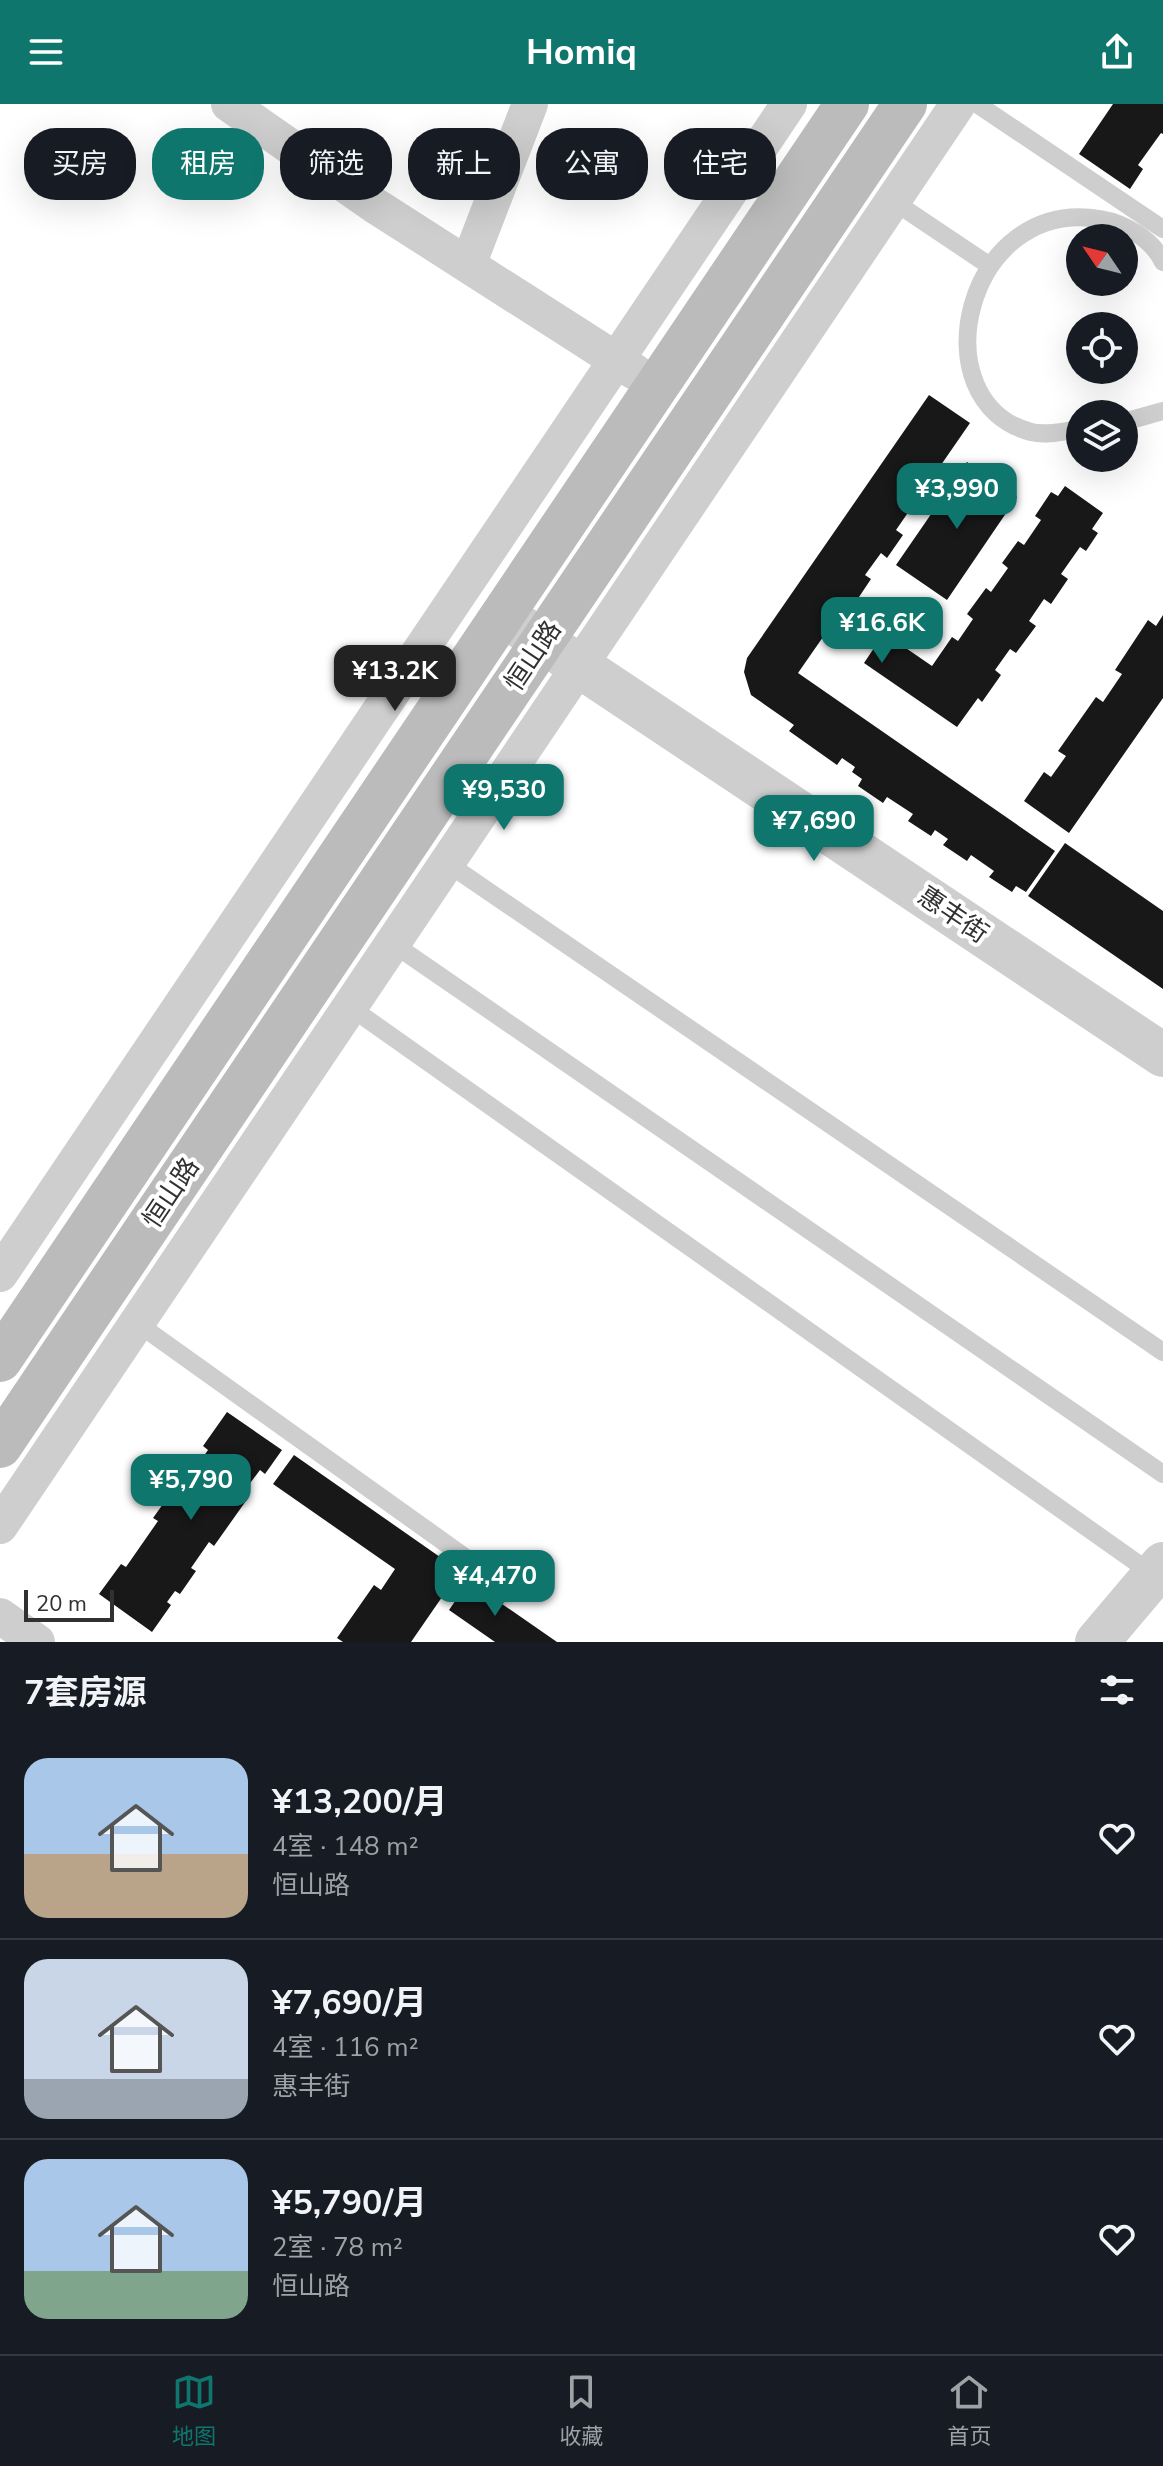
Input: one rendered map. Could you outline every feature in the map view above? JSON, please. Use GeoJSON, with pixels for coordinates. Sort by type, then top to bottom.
{"type":"FeatureCollection","features":[{"type":"Feature","properties":{"kind":"main road","name":"恒山路"},"geometry":{"type":"LineString","coordinates":[[0,1360],[847,104]]}},
{"type":"Feature","properties":{"kind":"main road","name":"恒山路"},"geometry":{"type":"LineString","coordinates":[[0,1446],[905,104]]}},
{"type":"Feature","properties":{"kind":"street"},"geometry":{"type":"LineString","coordinates":[[229,104],[374,205],[657,387]]}},
{"type":"Feature","properties":{"kind":"street"},"geometry":{"type":"LineString","coordinates":[[468,265],[530,104]]}},
{"type":"Feature","properties":{"kind":"street"},"geometry":{"type":"LineString","coordinates":[[0,1274],[789,104]]}},
{"type":"Feature","properties":{"kind":"street"},"geometry":{"type":"LineString","coordinates":[[0,1526],[958,104]]}},
{"type":"Feature","properties":{"kind":"street","name":"惠丰街"},"geometry":{"type":"LineString","coordinates":[[503,615],[1163,1055]]}},
{"type":"Feature","properties":{"kind":"street"},"geometry":{"type":"LineString","coordinates":[[1097,1642],[1158,1570]]}},
{"type":"Feature","properties":{"kind":"street"},"geometry":{"type":"LineString","coordinates":[[0,1616],[37,1642]]}},
{"type":"Feature","properties":{"kind":"lane"},"geometry":{"type":"LineString","coordinates":[[977,104],[1163,229]]}},
{"type":"Feature","properties":{"kind":"lane"},"geometry":{"type":"LineString","coordinates":[[893,201],[990,266]]}},
{"type":"Feature","properties":{"kind":"lane"},"geometry":{"type":"LineString","coordinates":[[1066,430],[1031,432],[999,415],[980,389],[968,356],[967,321],[976,288],[990,266],[1021,236],[1053,221],[1087,217],[1121,222],[1154,249],[1163,262]]}},
{"type":"Feature","properties":{"kind":"lane"},"geometry":{"type":"LineString","coordinates":[[1138,418],[1163,411]]}},
{"type":"Feature","properties":{"kind":"lane"},"geometry":{"type":"LineString","coordinates":[[447,863],[1163,1352]]}},
{"type":"Feature","properties":{"kind":"lane"},"geometry":{"type":"LineString","coordinates":[[392,943],[1163,1474]]}},
{"type":"Feature","properties":{"kind":"lane"},"geometry":{"type":"LineString","coordinates":[[350,1007],[1158,1570]]}},
{"type":"Feature","properties":{"kind":"lane"},"geometry":{"type":"LineString","coordinates":[[137,1323],[504,1585]]}},
{"type":"Feature","properties":{"kind":"building"},"geometry":{"type":"Polygon","coordinates":[[[1113,104],[1163,104],[1163,134],[1138,165],[1143,169],[1130,189],[1079,154],[1113,104]]]}},
{"type":"Feature","properties":{"kind":"building"},"geometry":{"type":"Polygon","coordinates":[[[929,395],[970,423],[896,530],[903,535],[887,558],[881,553],[865,575],[871,579],[853,606],[847,602],[842,609],[848,613],[829,641],[823,637],[798,673],[1055,851],[1026,892],[1016,886],[1012,892],[989,877],[994,871],[971,855],[967,861],[943,845],[948,839],[935,830],[931,836],[908,821],[913,814],[887,797],[883,803],[858,786],[862,779],[852,772],[855,767],[842,758],[837,765],[789,731],[794,725],[751,695],[744,672],[747,658],[929,395]]]}},
{"type":"Feature","properties":{"kind":"building"},"geometry":{"type":"Polygon","coordinates":[[[967,462],[1017,497],[947,600],[896,565],[967,462]]]}},
{"type":"Feature","properties":{"kind":"building"},"geometry":{"type":"Polygon","coordinates":[[[1065,486],[1103,513],[1092,529],[1098,533],[1086,551],[1080,547],[1061,574],[1068,579],[1051,604],[1044,599],[1029,621],[1036,626],[1016,653],[1010,649],[995,670],[1001,675],[982,702],[978,698],[957,727],[864,663],[884,633],[932,666],[952,637],[958,641],[973,619],[967,614],[986,588],[991,592],[1008,568],[1002,563],[1018,541],[1024,545],[1041,520],[1035,516],[1051,492],[1058,496],[1065,486]]]}},
{"type":"Feature","properties":{"kind":"building"},"geometry":{"type":"Polygon","coordinates":[[[1163,615],[1163,698],[1069,833],[1024,801],[1044,772],[1051,777],[1066,756],[1058,751],[1096,697],[1103,702],[1122,674],[1115,670],[1148,620],[1156,626],[1163,615]]]}},
{"type":"Feature","properties":{"kind":"building"},"geometry":{"type":"Polygon","coordinates":[[[1065,843],[1163,911],[1163,989],[1028,896],[1065,843]]]}},
{"type":"Feature","properties":{"kind":"building"},"geometry":{"type":"Polygon","coordinates":[[[227,1412],[282,1450],[265,1474],[260,1470],[242,1494],[248,1498],[214,1546],[209,1542],[191,1568],[196,1571],[180,1594],[175,1591],[167,1602],[171,1605],[152,1632],[99,1594],[121,1564],[126,1567],[158,1521],[153,1518],[178,1483],[183,1486],[208,1450],[203,1446],[227,1412]]]}},
{"type":"Feature","properties":{"kind":"building"},"geometry":{"type":"Polygon","coordinates":[[[294,1455],[460,1571],[411,1642],[343,1642],[337,1638],[374,1585],[381,1590],[395,1569],[273,1484],[294,1455]]]}},
{"type":"Feature","properties":{"kind":"building"},"geometry":{"type":"Polygon","coordinates":[[[469,1581],[557,1642],[495,1642],[449,1610],[469,1581]]]}}]}
